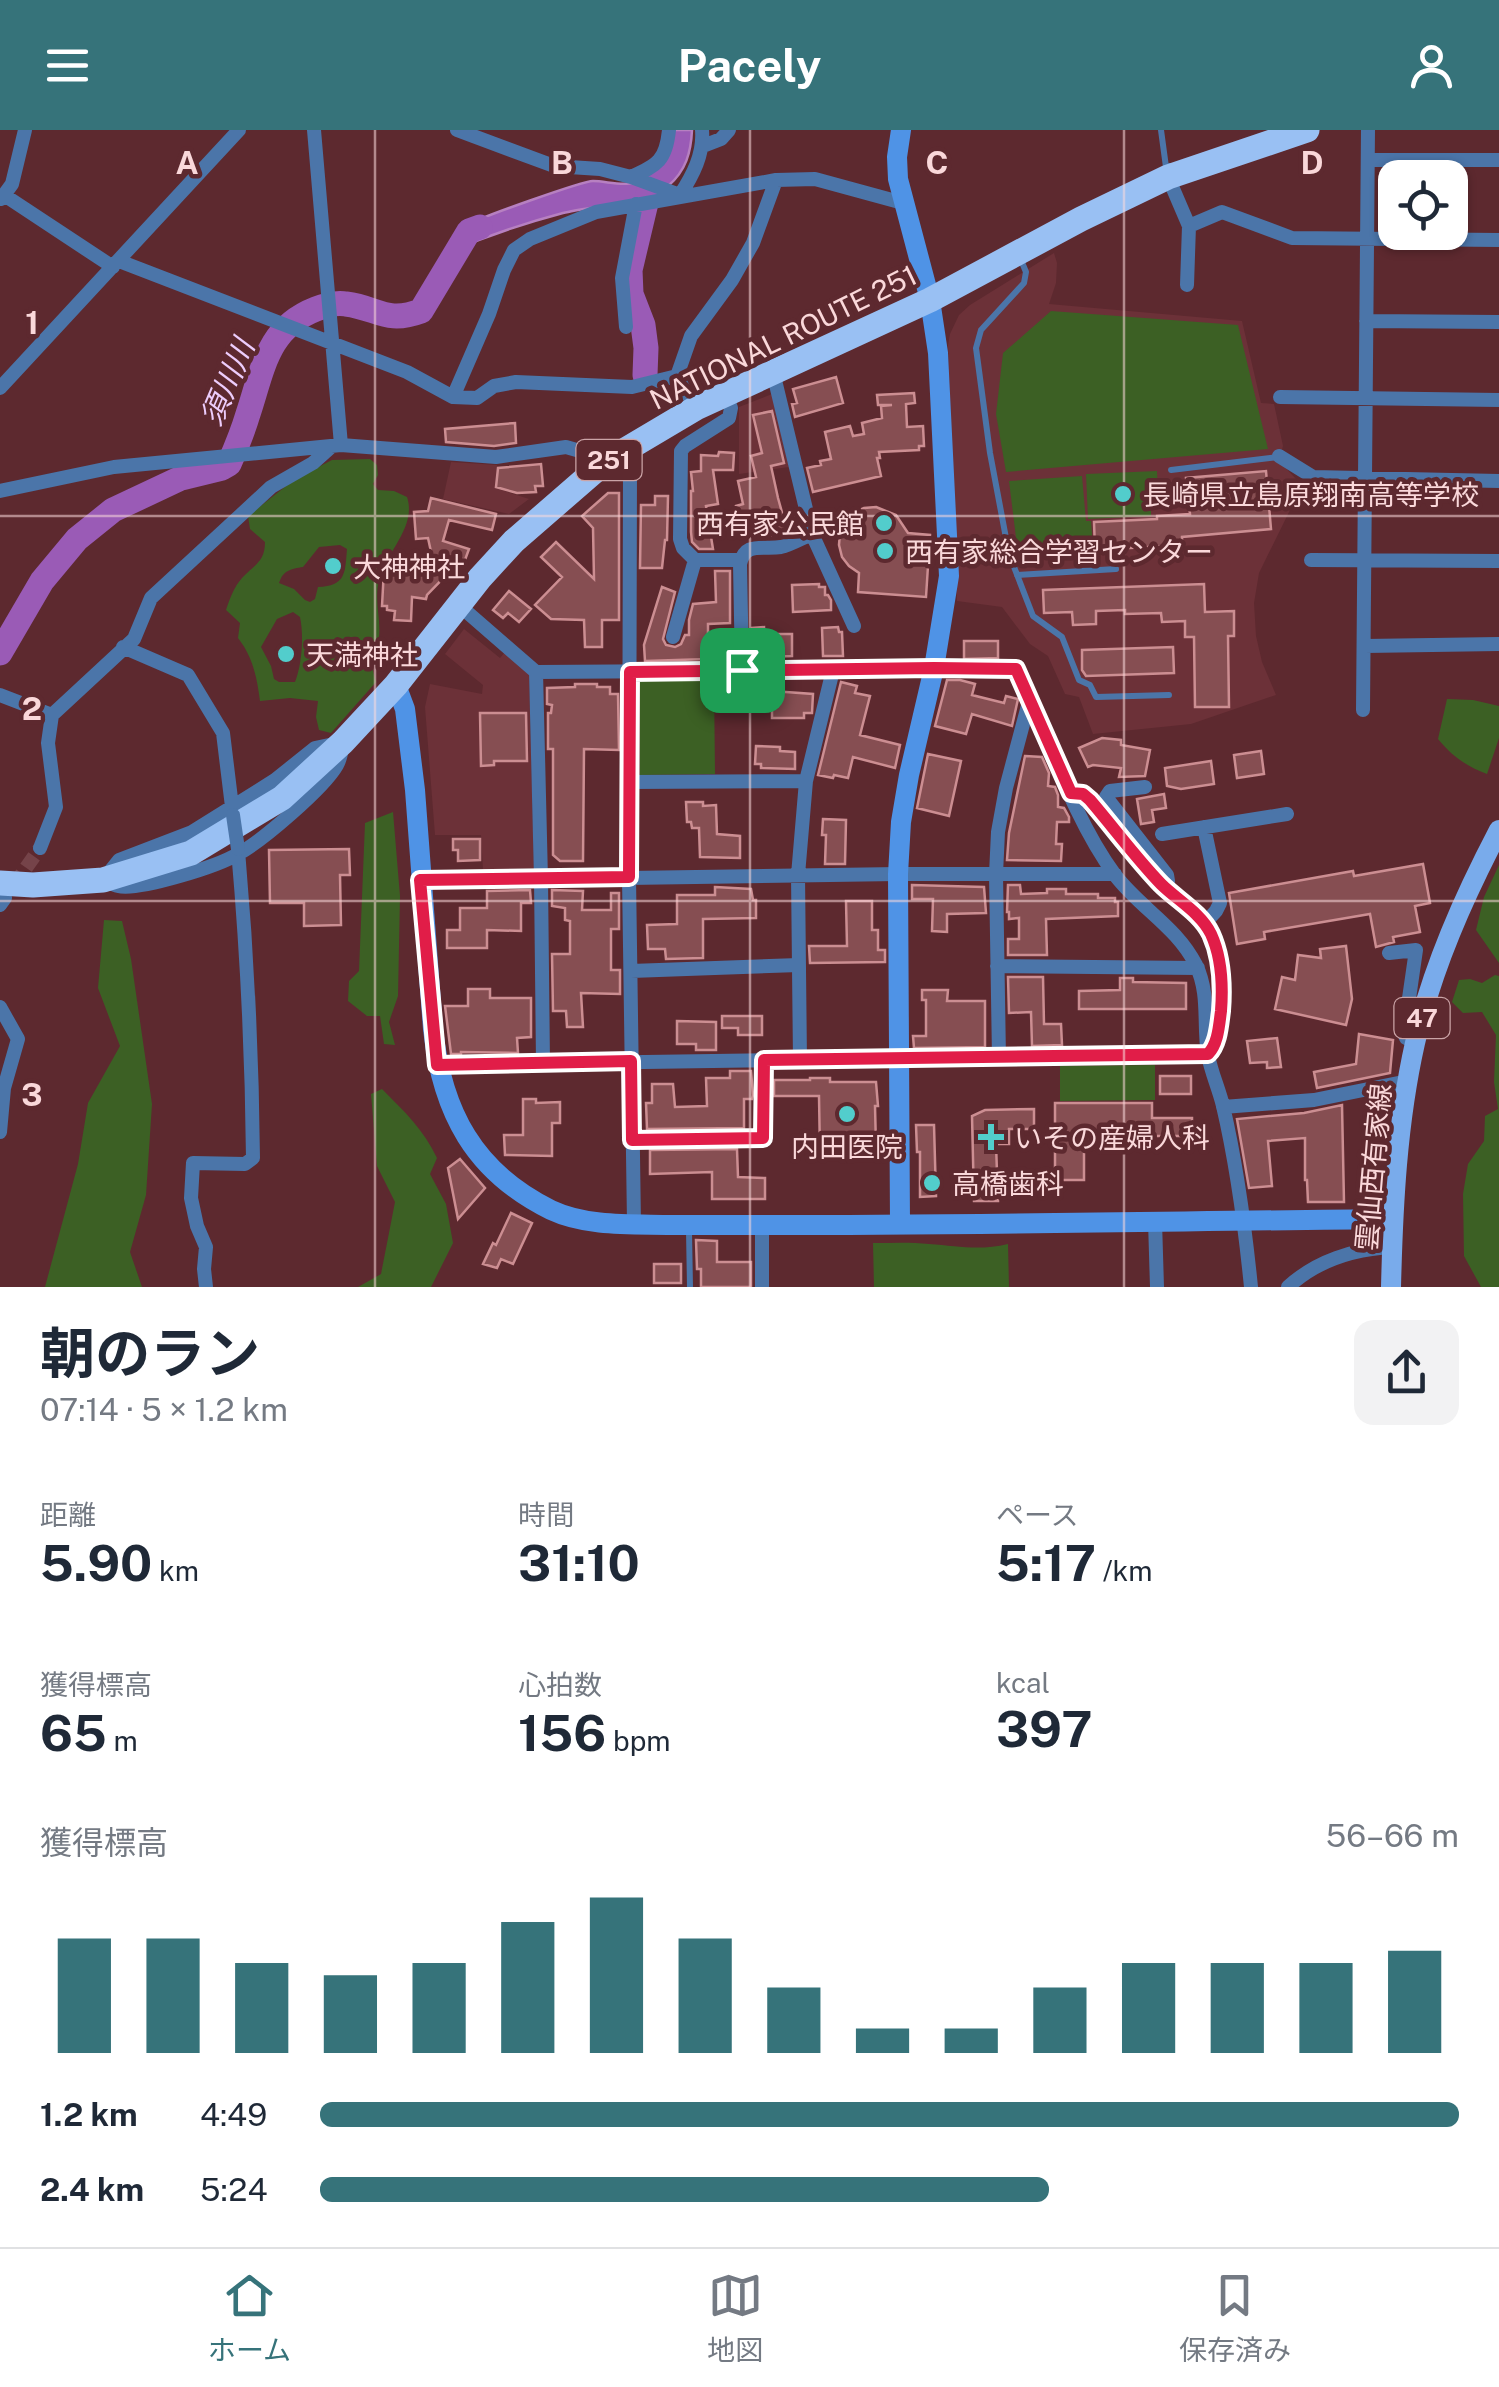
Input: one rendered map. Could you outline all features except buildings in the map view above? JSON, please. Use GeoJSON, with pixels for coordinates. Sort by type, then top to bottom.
{"type":"FeatureCollection","features":[{"type":"Feature","properties":{"kind":"highway","name":"NATIONAL ROUTE 251"},"geometry":{"type":"LineString","coordinates":[[2,895],[33,885],[104,880],[191,853],[282,798],[343,742],[396,685],[514,541],[696,408],[930,300],[1168,177],[1308,130]]}},
{"type":"Feature","properties":{"kind":"main road","name":"雲仙西有家線"},"geometry":{"type":"LineString","coordinates":[[1391,1287],[1392,1219],[1415,1043],[1452,928],[1499,830]]}},
{"type":"Feature","properties":{"kind":"street"},"geometry":{"type":"LineString","coordinates":[[25,130],[12,184],[2,198],[116,264],[289,324],[407,372],[453,396],[476,398],[494,386],[516,382],[632,387],[677,376]]}},
{"type":"Feature","properties":{"kind":"street"},"geometry":{"type":"LineString","coordinates":[[0,388],[240,130]]}},
{"type":"Feature","properties":{"kind":"street"},"geometry":{"type":"LineString","coordinates":[[314,130],[337,445]]}},
{"type":"Feature","properties":{"kind":"street"},"geometry":{"type":"LineString","coordinates":[[457,130],[481,134],[554,166],[600,169],[675,193]]}},
{"type":"Feature","properties":{"kind":"street"},"geometry":{"type":"LineString","coordinates":[[633,178],[662,160],[669,130]]}},
{"type":"Feature","properties":{"kind":"street"},"geometry":{"type":"LineString","coordinates":[[675,193],[692,177],[703,138],[721,139],[728,130]]}},
{"type":"Feature","properties":{"kind":"street"},"geometry":{"type":"LineString","coordinates":[[900,1224],[901,822],[949,576],[938,353],[930,300],[898,179],[901,130]]}},
{"type":"Feature","properties":{"kind":"street"},"geometry":{"type":"LineString","coordinates":[[1363,710],[1368,130]]}},
{"type":"Feature","properties":{"kind":"street"},"geometry":{"type":"LineString","coordinates":[[1368,160],[1499,160]]}},
{"type":"Feature","properties":{"kind":"street"},"geometry":{"type":"LineString","coordinates":[[1168,177],[1189,226],[1187,285]]}},
{"type":"Feature","properties":{"kind":"street"},"geometry":{"type":"LineString","coordinates":[[453,396],[504,270],[514,250],[530,238],[596,212],[675,193],[776,180],[815,179],[903,203]]}},
{"type":"Feature","properties":{"kind":"street"},"geometry":{"type":"LineString","coordinates":[[677,376],[692,336],[754,242],[776,180]]}},
{"type":"Feature","properties":{"kind":"street"},"geometry":{"type":"LineString","coordinates":[[626,327],[622,278],[643,203]]}},
{"type":"Feature","properties":{"kind":"street"},"geometry":{"type":"LineString","coordinates":[[1189,226],[1222,212],[1292,238],[1499,240]]}},
{"type":"Feature","properties":{"kind":"street"},"geometry":{"type":"LineString","coordinates":[[1366,321],[1499,322]]}},
{"type":"Feature","properties":{"kind":"street"},"geometry":{"type":"LineString","coordinates":[[773,372],[812,534],[854,626]]}},
{"type":"Feature","properties":{"kind":"street"},"geometry":{"type":"LineString","coordinates":[[677,376],[696,408]]}},
{"type":"Feature","properties":{"kind":"street"},"geometry":{"type":"LineString","coordinates":[[726,394],[729,418],[685,446],[680,455],[680,539],[683,548],[696,560],[740,560]]}},
{"type":"Feature","properties":{"kind":"street"},"geometry":{"type":"LineString","coordinates":[[1280,397],[1499,400]]}},
{"type":"Feature","properties":{"kind":"street"},"geometry":{"type":"LineString","coordinates":[[40,848],[56,807],[48,743],[52,715],[134,638],[151,598],[271,486],[337,445]]}},
{"type":"Feature","properties":{"kind":"street"},"geometry":{"type":"LineString","coordinates":[[0,491],[114,467],[337,445],[496,457],[566,447],[618,466],[630,672],[634,1224]]}},
{"type":"Feature","properties":{"kind":"street"},"geometry":{"type":"LineString","coordinates":[[1279,456],[1313,478],[1499,481]]}},
{"type":"Feature","properties":{"kind":"street"},"geometry":{"type":"LineString","coordinates":[[742,670],[740,560],[750,548],[782,546],[812,534]]}},
{"type":"Feature","properties":{"kind":"street"},"geometry":{"type":"LineString","coordinates":[[673,637],[696,560]]}},
{"type":"Feature","properties":{"kind":"street"},"geometry":{"type":"LineString","coordinates":[[1310,560],[1499,561]]}},
{"type":"Feature","properties":{"kind":"street"},"geometry":{"type":"LineString","coordinates":[[460,606],[536,672],[1016,669],[1088,832],[1114,874],[1134,898],[1172,930],[1198,968],[1206,999],[1208,1054],[1223,1107],[1244,1220],[1251,1287]]}},
{"type":"Feature","properties":{"kind":"street"},"geometry":{"type":"LineString","coordinates":[[1364,646],[1499,644]]}},
{"type":"Feature","properties":{"kind":"street"},"geometry":{"type":"LineString","coordinates":[[123,648],[188,675],[223,733],[238,852],[253,1158],[245,1164],[194,1163],[191,1198],[206,1248],[206,1287]]}},
{"type":"Feature","properties":{"kind":"street"},"geometry":{"type":"LineString","coordinates":[[800,1060],[798,875],[806,780],[834,670]]}},
{"type":"Feature","properties":{"kind":"street"},"geometry":{"type":"LineString","coordinates":[[536,672],[543,1063]]}},
{"type":"Feature","properties":{"kind":"street"},"geometry":{"type":"LineString","coordinates":[[396,685],[404,709],[415,790],[437,1065],[447,1100],[462,1131],[490,1167],[554,1212],[586,1221],[634,1224],[1392,1219]]}},
{"type":"Feature","properties":{"kind":"street"},"geometry":{"type":"LineString","coordinates":[[0,695],[52,715]]}},
{"type":"Feature","properties":{"kind":"street"},"geometry":{"type":"LineString","coordinates":[[998,1058],[998,832],[1030,698]]}},
{"type":"Feature","properties":{"kind":"street"},"geometry":{"type":"LineString","coordinates":[[343,742],[340,762],[330,775],[275,828],[238,852],[204,868],[142,884],[120,887],[104,880],[120,860],[232,812],[315,748],[343,742]]}},
{"type":"Feature","properties":{"kind":"street"},"geometry":{"type":"LineString","coordinates":[[630,782],[806,780]]}},
{"type":"Feature","properties":{"kind":"street"},"geometry":{"type":"LineString","coordinates":[[1145,787],[1110,791],[1106,796],[1167,875],[1164,886]]}},
{"type":"Feature","properties":{"kind":"street"},"geometry":{"type":"LineString","coordinates":[[437,1065],[1208,1054],[1219,1027],[1222,977],[1212,936],[1090,800],[1083,794],[1071,793]]}},
{"type":"Feature","properties":{"kind":"street"},"geometry":{"type":"LineString","coordinates":[[1162,834],[1287,814]]}},
{"type":"Feature","properties":{"kind":"street"},"geometry":{"type":"LineString","coordinates":[[1204,827],[1220,903],[1204,923]]}},
{"type":"Feature","properties":{"kind":"street"},"geometry":{"type":"LineString","coordinates":[[420,880],[1114,874]]}},
{"type":"Feature","properties":{"kind":"street"},"geometry":{"type":"LineString","coordinates":[[1389,953],[1416,950],[1404,1033],[1415,1043]]}},
{"type":"Feature","properties":{"kind":"street"},"geometry":{"type":"LineString","coordinates":[[631,971],[799,965]]}},
{"type":"Feature","properties":{"kind":"street"},"geometry":{"type":"LineString","coordinates":[[997,966],[1198,968]]}},
{"type":"Feature","properties":{"kind":"street"},"geometry":{"type":"LineString","coordinates":[[0,1007],[18,1039],[4,1088],[0,1132]]}},
{"type":"Feature","properties":{"kind":"street"},"geometry":{"type":"LineString","coordinates":[[632,1140],[763,1138],[764,1060]]}},
{"type":"Feature","properties":{"kind":"street"},"geometry":{"type":"LineString","coordinates":[[1223,1107],[1314,1100],[1408,1080]]}},
{"type":"Feature","properties":{"kind":"street"},"geometry":{"type":"LineString","coordinates":[[1156,1222],[1157,1287]]}},
{"type":"Feature","properties":{"kind":"street"},"geometry":{"type":"LineString","coordinates":[[762,1225],[762,1287]]}},
{"type":"Feature","properties":{"kind":"street"},"geometry":{"type":"LineString","coordinates":[[1288,1287],[1304,1272],[1330,1260],[1372,1248],[1392,1247]]}},
{"type":"Feature","properties":{"kind":"lane"},"geometry":{"type":"LineString","coordinates":[[1161,130],[1166,168],[1184,162],[1193,168]]}},
{"type":"Feature","properties":{"kind":"lane"},"geometry":{"type":"LineString","coordinates":[[1019,254],[1026,272],[1024,283],[981,330],[976,348],[1009,554],[1033,616],[1062,637],[1079,680],[1090,685],[1096,698],[1169,695]]}},
{"type":"Feature","properties":{"kind":"lane"},"geometry":{"type":"LineString","coordinates":[[1171,470],[1279,456]]}},
{"type":"Feature","properties":{"kind":"lane"},"geometry":{"type":"LineString","coordinates":[[1017,575],[1116,569]]}},
{"type":"Feature","properties":{"kind":"lane"},"geometry":{"type":"LineString","coordinates":[[690,1224],[690,1287]]}},
{"type":"Feature","properties":{"kind":"shaded area"},"geometry":{"type":"Polygon","coordinates":[[[674,130],[692,130],[689,153],[679,174],[659,192],[549,217],[451,251],[468,225],[508,208],[593,181],[626,184],[639,180],[653,166],[674,130]]]}},
{"type":"Feature","properties":{"kind":"shaded area","name":"長崎県立島原翔南高等学校"},"geometry":{"type":"Polygon","coordinates":[[[1054,253],[1056,283],[1049,304],[1242,321],[1261,403],[1274,404],[1283,446],[1279,461],[1296,479],[1290,510],[1259,573],[1254,603],[1262,662],[1276,695],[1191,724],[1093,734],[1079,697],[1065,694],[1048,656],[1030,644],[1002,607],[957,601],[950,334],[959,315],[970,305],[1054,253]]]}},
{"type":"Feature","properties":{"kind":"shaded area"},"geometry":{"type":"Polygon","coordinates":[[[772,394],[789,467],[739,474],[739,407],[772,394]]]}},
{"type":"Feature","properties":{"kind":"shaded area"},"geometry":{"type":"Polygon","coordinates":[[[451,462],[497,465],[495,488],[529,499],[509,514],[443,499],[451,462]]]}},
{"type":"Feature","properties":{"kind":"shaded area"},"geometry":{"type":"Polygon","coordinates":[[[464,629],[500,658],[505,652],[529,674],[534,868],[483,870],[481,835],[435,835],[425,707],[430,684],[482,694],[483,685],[445,654],[464,629]]]}},
{"type":"Feature","properties":{"kind":"green space"},"geometry":{"type":"Polygon","coordinates":[[[1051,311],[1238,325],[1268,449],[1006,472],[996,414],[1003,353],[1051,311]]]}},
{"type":"Feature","properties":{"kind":"green space"},"geometry":{"type":"Polygon","coordinates":[[[370,459],[377,465],[378,475],[373,484],[378,490],[407,497],[409,508],[404,529],[379,580],[379,637],[369,646],[376,682],[331,733],[319,730],[318,701],[260,701],[254,668],[238,638],[240,623],[226,610],[237,585],[258,563],[265,549],[265,542],[250,529],[248,516],[295,479],[332,460],[370,459]],[[340,545],[319,547],[303,567],[288,571],[279,583],[294,589],[305,600],[315,599],[318,587],[334,584],[342,577],[347,549],[340,545]],[[293,612],[277,619],[261,647],[274,679],[279,682],[295,682],[299,667],[301,625],[300,617],[293,612]]]}},
{"type":"Feature","properties":{"kind":"green space"},"geometry":{"type":"Polygon","coordinates":[[[1157,471],[1159,509],[1151,509],[1151,516],[1088,519],[1086,474],[1157,471]]]}},
{"type":"Feature","properties":{"kind":"green space"},"geometry":{"type":"Polygon","coordinates":[[[1082,476],[1093,549],[1018,554],[1009,481],[1082,476]]]}},
{"type":"Feature","properties":{"kind":"green space"},"geometry":{"type":"Polygon","coordinates":[[[714,680],[715,774],[640,775],[640,681],[714,680]]]}},
{"type":"Feature","properties":{"kind":"green space"},"geometry":{"type":"Polygon","coordinates":[[[1447,699],[1499,706],[1499,738],[1487,774],[1460,760],[1438,739],[1447,699]]]}},
{"type":"Feature","properties":{"kind":"green space"},"geometry":{"type":"Polygon","coordinates":[[[393,812],[400,896],[398,996],[389,1022],[395,1045],[384,1044],[380,1016],[367,1016],[348,1001],[349,981],[359,971],[365,823],[393,812]]]}},
{"type":"Feature","properties":{"kind":"green space"},"geometry":{"type":"Polygon","coordinates":[[[1499,865],[1499,963],[1476,930],[1484,897],[1499,865]]]}},
{"type":"Feature","properties":{"kind":"green space"},"geometry":{"type":"Polygon","coordinates":[[[104,920],[122,921],[152,1104],[146,1195],[130,1252],[142,1287],[45,1287],[78,1164],[88,1103],[120,1046],[98,988],[104,920]]]}},
{"type":"Feature","properties":{"kind":"green space"},"geometry":{"type":"Polygon","coordinates":[[[1499,976],[1499,1287],[1481,1287],[1464,1256],[1463,1194],[1468,1164],[1484,1141],[1485,1116],[1498,1109],[1494,1082],[1496,1035],[1482,1012],[1463,1013],[1452,1002],[1459,980],[1482,983],[1499,976]]]}},
{"type":"Feature","properties":{"kind":"green space"},"geometry":{"type":"Polygon","coordinates":[[[1155,1065],[1155,1100],[1060,1101],[1060,1066],[1155,1065]]]}},
{"type":"Feature","properties":{"kind":"green space"},"geometry":{"type":"Polygon","coordinates":[[[382,1089],[420,1130],[437,1158],[430,1174],[446,1204],[453,1243],[431,1287],[358,1287],[381,1274],[395,1202],[377,1166],[371,1094],[382,1089]]]}},
{"type":"Feature","properties":{"kind":"green space"},"geometry":{"type":"Polygon","coordinates":[[[873,1243],[978,1248],[1008,1244],[1009,1287],[874,1287],[873,1243]]]}},
{"type":"Feature","properties":{"kind":"waterway"},"geometry":{"type":"LineString","coordinates":[[645,375],[643,325],[631,294],[630,270],[650,186]]}},
{"type":"Feature","properties":{"kind":"waterway","name":"須川川"},"geometry":{"type":"LineString","coordinates":[[0,653],[42,581],[77,539],[113,510],[181,478],[229,464],[263,366],[287,327],[316,309],[342,303],[390,316],[421,311],[469,231],[480,227]]}},
{"type":"Feature","properties":{"kind":"tunnel"},"geometry":{"type":"LineString","coordinates":[[14,885],[40,848]]}},
{"type":"Feature","properties":{"kind":"place","name":"長崎県立島原翔南高等学校"},"geometry":{"type":"Point","coordinates":[1123,494]}},
{"type":"Feature","properties":{"kind":"place","name":"西有家公民館"},"geometry":{"type":"Point","coordinates":[884,523]}},
{"type":"Feature","properties":{"kind":"place","name":"西有家総合学習センター"},"geometry":{"type":"Point","coordinates":[885,551]}},
{"type":"Feature","properties":{"kind":"place","name":"大神神社"},"geometry":{"type":"Point","coordinates":[333,566]}},
{"type":"Feature","properties":{"kind":"place","name":"天満神社"},"geometry":{"type":"Point","coordinates":[286,654]}},
{"type":"Feature","properties":{"kind":"place","name":"内田医院"},"geometry":{"type":"Point","coordinates":[847,1114]}},
{"type":"Feature","properties":{"kind":"place","name":"いその産婦人科"},"geometry":{"type":"Point","coordinates":[991,1137]}},
{"type":"Feature","properties":{"kind":"place","name":"高橋歯科"},"geometry":{"type":"Point","coordinates":[932,1183]}},
{"type":"Feature","properties":{"kind":"route"},"geometry":{"type":"LineString","coordinates":[[1016,669],[1071,793],[1083,794],[1090,800],[1212,936],[1222,977],[1222,996],[1212,1051],[764,1060],[763,1138],[632,1140],[631,1061],[437,1065],[420,880],[629,877],[630,672],[742,670],[1016,669]]}}]}
